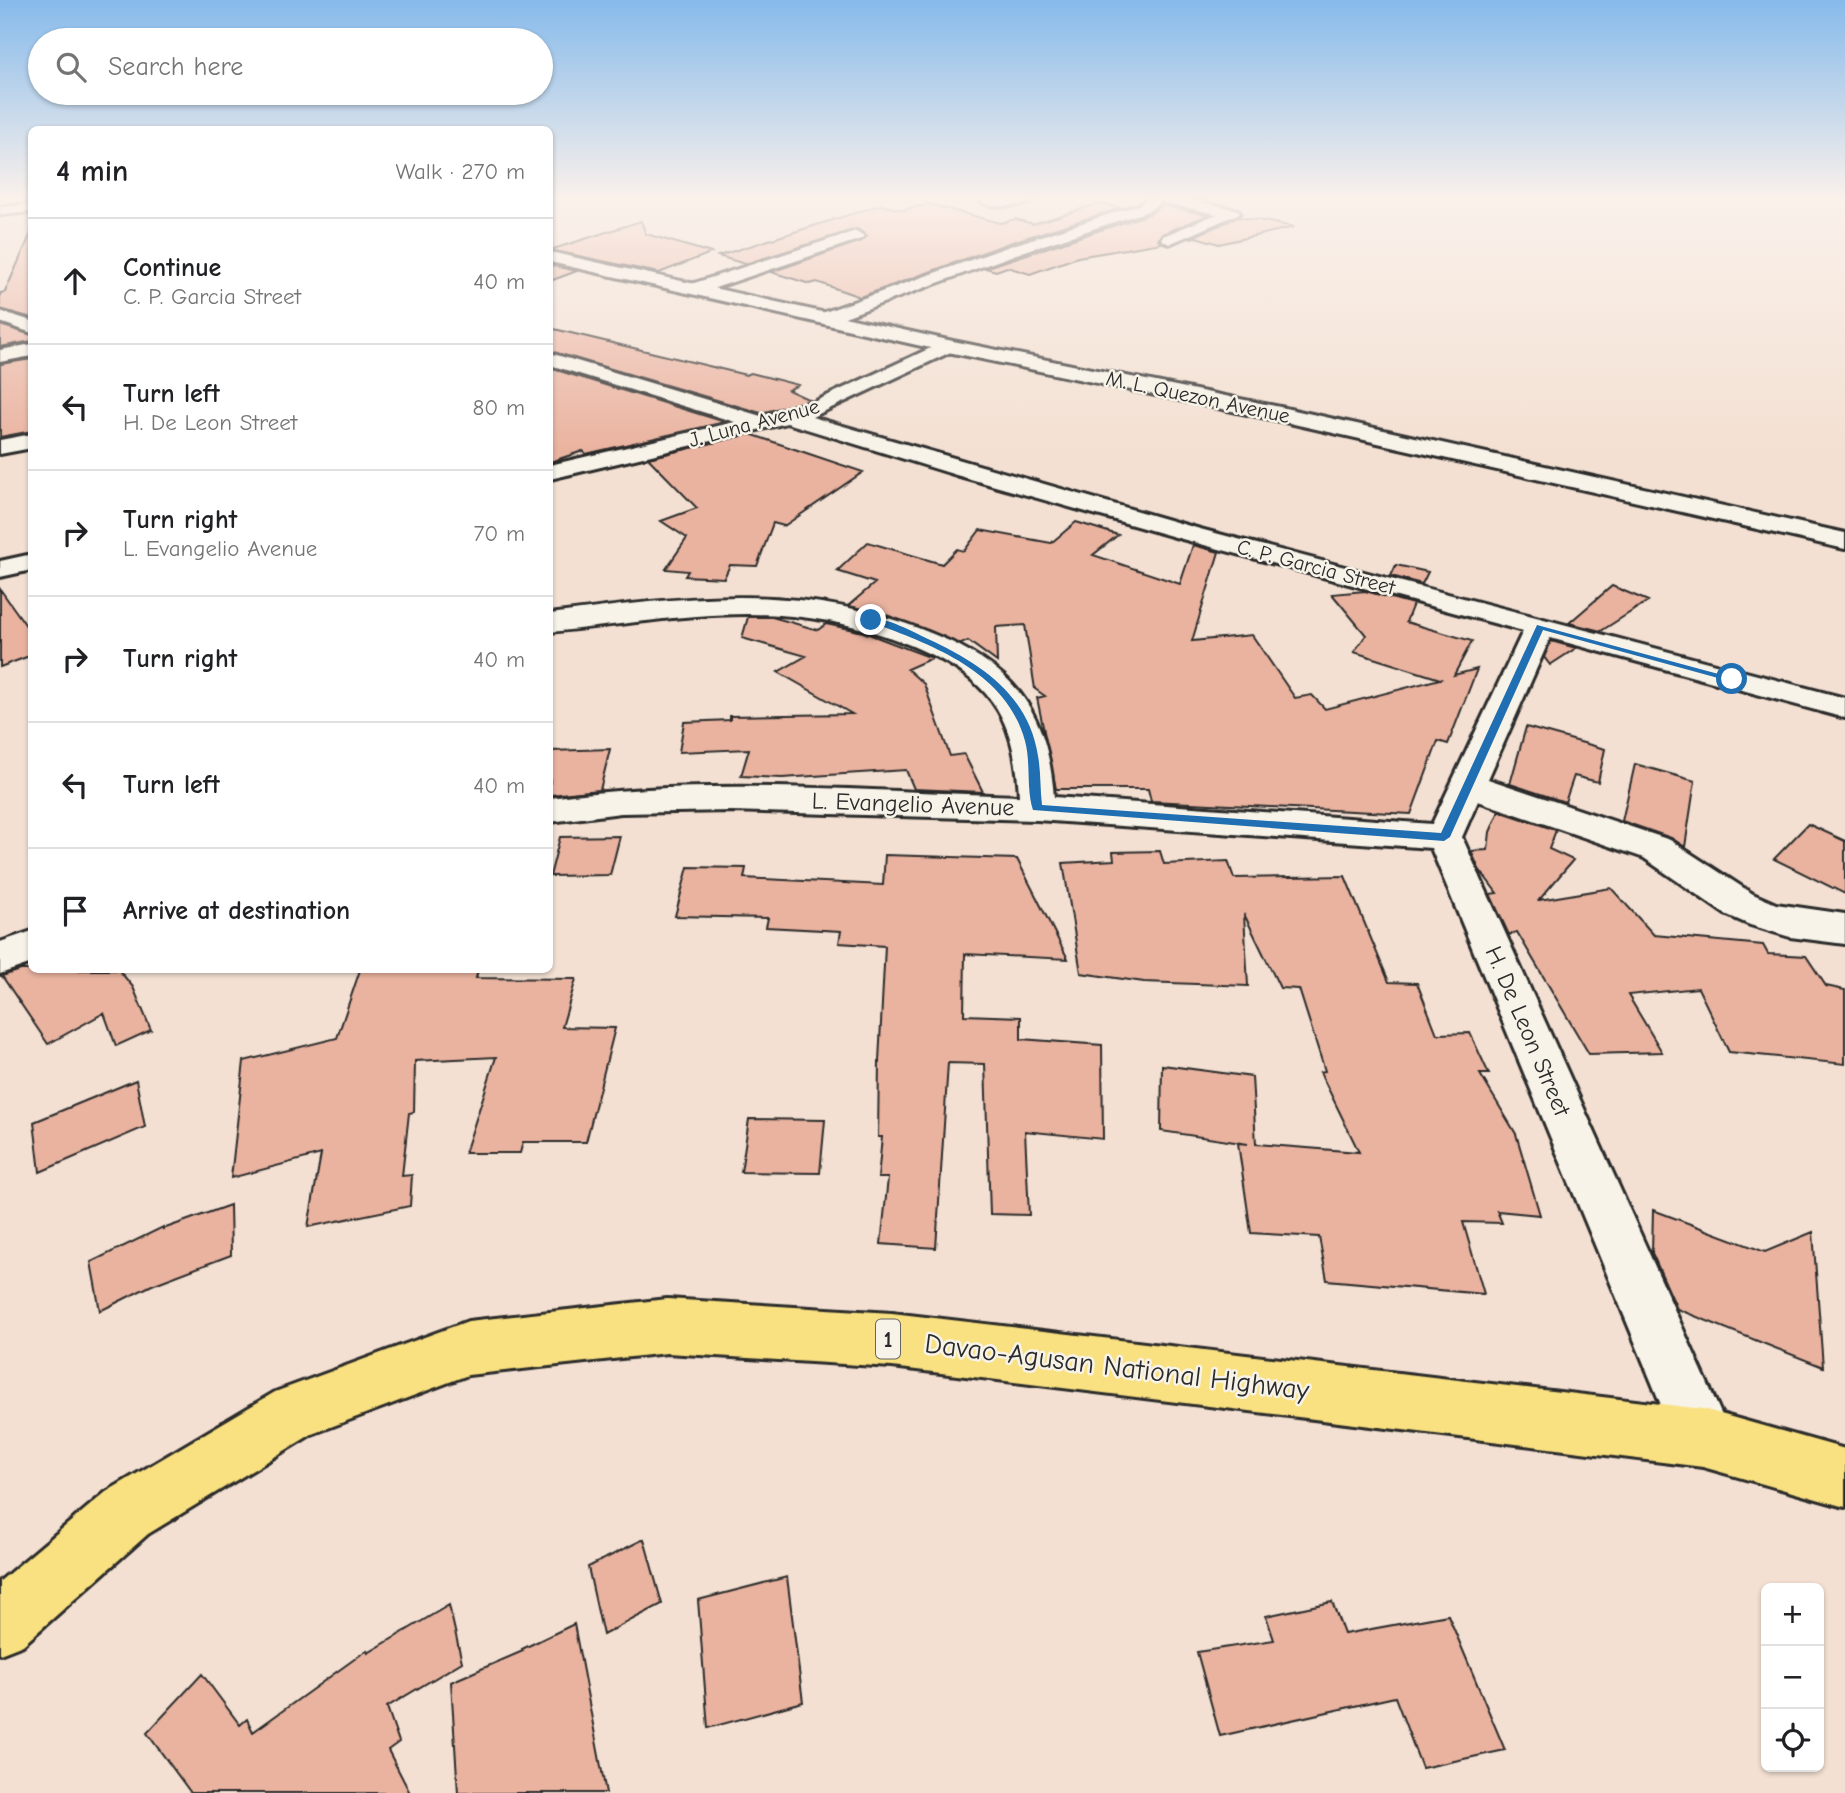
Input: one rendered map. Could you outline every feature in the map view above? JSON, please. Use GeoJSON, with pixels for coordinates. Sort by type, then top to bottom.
{"type":"FeatureCollection","features":[{"type":"Feature","properties":{"kind":"highway","name":"Davao-Agusan National Highway"},"geometry":{"type":"LineString","coordinates":[[0,1622],[127,1513],[295,1412],[468,1348],[667,1326],[892,1340],[1703,1438],[1845,1478]]}},
{"type":"Feature","properties":{"kind":"street","name":"M. L. Quezon Avenue"},"geometry":{"type":"LineString","coordinates":[[666,283],[948,346],[1285,415],[1845,541]]}},
{"type":"Feature","properties":{"kind":"street"},"geometry":{"type":"LineString","coordinates":[[694,289],[713,283]]}},
{"type":"Feature","properties":{"kind":"street"},"geometry":{"type":"LineString","coordinates":[[825,318],[923,283]]}},
{"type":"Feature","properties":{"kind":"street"},"geometry":{"type":"LineString","coordinates":[[0,316],[28,326]]}},
{"type":"Feature","properties":{"kind":"street","name":"J. Luna Avenue"},"geometry":{"type":"LineString","coordinates":[[553,471],[790,417],[833,402],[948,346]]}},
{"type":"Feature","properties":{"kind":"street"},"geometry":{"type":"LineString","coordinates":[[0,356],[28,351]]}},
{"type":"Feature","properties":{"kind":"street"},"geometry":{"type":"LineString","coordinates":[[553,360],[761,423]]}},
{"type":"Feature","properties":{"kind":"street","name":"C. P. Garcia Street"},"geometry":{"type":"LineString","coordinates":[[790,417],[990,478],[1845,708]]}},
{"type":"Feature","properties":{"kind":"street"},"geometry":{"type":"LineString","coordinates":[[0,447],[28,442]]}},
{"type":"Feature","properties":{"kind":"street"},"geometry":{"type":"LineString","coordinates":[[0,569],[28,563]]}},
{"type":"Feature","properties":{"kind":"street"},"geometry":{"type":"LineString","coordinates":[[553,623],[690,606],[787,604],[833,610],[916,636],[978,669],[1002,690],[1029,737],[1037,808]]}},
{"type":"Feature","properties":{"kind":"street"},"geometry":{"type":"LineString","coordinates":[[1444,837],[1540,627]]}},
{"type":"Feature","properties":{"kind":"street"},"geometry":{"type":"LineString","coordinates":[[1468,785],[1657,849],[1679,860],[1752,911],[1807,925],[1845,929]]}},
{"type":"Feature","properties":{"kind":"street","name":"L. Evangelio Avenue"},"geometry":{"type":"LineString","coordinates":[[553,810],[621,801],[731,799],[1037,808],[1444,837]]}},
{"type":"Feature","properties":{"kind":"street","name":"H. De Leon Street"},"geometry":{"type":"LineString","coordinates":[[1444,837],[1703,1438]]}},
{"type":"Feature","properties":{"kind":"street"},"geometry":{"type":"LineString","coordinates":[[0,959],[28,948]]}},
{"type":"Feature","properties":{"kind":"building"},"geometry":{"type":"Polygon","coordinates":[[[9,283],[28,283],[28,317],[0,309],[0,293],[5,292],[9,283]]]}},
{"type":"Feature","properties":{"kind":"building"},"geometry":{"type":"Polygon","coordinates":[[[819,283],[900,283],[860,297],[819,283]]]}},
{"type":"Feature","properties":{"kind":"building"},"geometry":{"type":"Polygon","coordinates":[[[0,325],[28,334],[28,342],[0,347],[0,325]]]}},
{"type":"Feature","properties":{"kind":"building"},"geometry":{"type":"Polygon","coordinates":[[[553,329],[798,385],[788,390],[810,400],[761,413],[553,352],[553,329]]]}},
{"type":"Feature","properties":{"kind":"building"},"geometry":{"type":"Polygon","coordinates":[[[28,360],[28,432],[0,437],[0,364],[28,360]]]}},
{"type":"Feature","properties":{"kind":"building"},"geometry":{"type":"Polygon","coordinates":[[[553,369],[725,422],[586,454],[583,451],[553,461],[553,369]]]}},
{"type":"Feature","properties":{"kind":"building"},"geometry":{"type":"Polygon","coordinates":[[[750,434],[863,472],[784,526],[773,523],[757,566],[730,565],[724,578],[685,576],[688,571],[666,569],[687,538],[661,521],[697,508],[648,458],[750,434]]]}},
{"type":"Feature","properties":{"kind":"building"},"geometry":{"type":"Polygon","coordinates":[[[1076,522],[1118,535],[1093,555],[1180,584],[1193,545],[1219,552],[1192,641],[1252,635],[1295,698],[1312,695],[1325,709],[1440,679],[1354,652],[1366,635],[1332,594],[1365,591],[1413,604],[1406,622],[1472,641],[1454,675],[1477,669],[1448,744],[1438,741],[1411,814],[1151,801],[1148,789],[1056,789],[1037,698],[1045,696],[1035,689],[1025,625],[996,627],[997,662],[968,641],[961,644],[881,613],[848,606],[875,583],[837,571],[868,542],[942,564],[957,549],[964,551],[980,530],[1051,543],[1076,522]]]}},
{"type":"Feature","properties":{"kind":"building"},"geometry":{"type":"Polygon","coordinates":[[[1396,565],[1428,572],[1422,584],[1391,576],[1396,565]]]}},
{"type":"Feature","properties":{"kind":"building"},"geometry":{"type":"Polygon","coordinates":[[[1612,586],[1648,601],[1601,631],[1569,623],[1612,586]]]}},
{"type":"Feature","properties":{"kind":"building"},"geometry":{"type":"Polygon","coordinates":[[[0,589],[28,628],[28,656],[0,667],[0,589]]]}},
{"type":"Feature","properties":{"kind":"building"},"geometry":{"type":"Polygon","coordinates":[[[748,617],[772,617],[818,630],[826,624],[863,632],[932,658],[907,669],[924,684],[950,756],[964,754],[983,792],[914,789],[906,770],[782,778],[741,776],[749,749],[679,752],[684,722],[730,720],[730,716],[852,714],[778,672],[806,656],[742,638],[748,617]]]}},
{"type":"Feature","properties":{"kind":"building"},"geometry":{"type":"Polygon","coordinates":[[[1551,641],[1576,648],[1550,665],[1544,657],[1551,641]]]}},
{"type":"Feature","properties":{"kind":"building"},"geometry":{"type":"Polygon","coordinates":[[[1526,727],[1605,749],[1598,782],[1574,776],[1565,802],[1510,784],[1526,727]]]}},
{"type":"Feature","properties":{"kind":"building"},"geometry":{"type":"Polygon","coordinates":[[[610,749],[600,790],[553,795],[553,751],[610,749]]]}},
{"type":"Feature","properties":{"kind":"building"},"geometry":{"type":"Polygon","coordinates":[[[1635,764],[1695,781],[1685,847],[1671,838],[1622,821],[1635,764]]]}},
{"type":"Feature","properties":{"kind":"building"},"geometry":{"type":"Polygon","coordinates":[[[1499,811],[1556,830],[1549,849],[1573,860],[1539,900],[1611,888],[1654,935],[1763,945],[1768,954],[1806,956],[1826,986],[1845,990],[1845,1064],[1729,1052],[1698,988],[1628,995],[1662,1052],[1589,1054],[1517,932],[1509,935],[1490,894],[1497,893],[1479,869],[1471,851],[1488,850],[1490,832],[1499,811]]]}},
{"type":"Feature","properties":{"kind":"building"},"geometry":{"type":"Polygon","coordinates":[[[1808,824],[1845,841],[1845,894],[1774,859],[1808,824]]]}},
{"type":"Feature","properties":{"kind":"building"},"geometry":{"type":"Polygon","coordinates":[[[620,836],[610,875],[553,876],[560,837],[620,836]]]}},
{"type":"Feature","properties":{"kind":"building"},"geometry":{"type":"Polygon","coordinates":[[[1160,851],[1164,864],[1228,861],[1234,878],[1345,876],[1389,982],[1417,983],[1437,1034],[1470,1033],[1489,1074],[1480,1074],[1516,1134],[1540,1215],[1497,1211],[1502,1223],[1463,1222],[1484,1294],[1327,1280],[1319,1237],[1251,1233],[1238,1143],[1248,1144],[1161,1131],[1162,1065],[1252,1077],[1256,1144],[1359,1152],[1320,1072],[1325,1071],[1299,989],[1280,988],[1244,914],[1248,986],[1144,982],[1081,973],[1063,863],[1114,860],[1113,852],[1160,851]]]}},
{"type":"Feature","properties":{"kind":"building"},"geometry":{"type":"Polygon","coordinates":[[[885,855],[1017,859],[1068,959],[965,954],[964,1015],[1021,1017],[1021,1039],[1102,1045],[1103,1139],[1025,1131],[1029,1215],[990,1214],[985,1064],[948,1063],[936,1248],[881,1244],[888,1178],[878,1178],[882,1137],[878,1137],[879,1061],[885,946],[839,943],[841,931],[766,927],[768,918],[675,916],[688,867],[746,868],[744,878],[883,885],[885,855]]]}},
{"type":"Feature","properties":{"kind":"building"},"geometry":{"type":"Polygon","coordinates":[[[21,970],[28,970],[28,973],[121,973],[133,987],[151,1030],[116,1046],[104,1013],[48,1044],[2,976],[21,970]]]}},
{"type":"Feature","properties":{"kind":"building"},"geometry":{"type":"Polygon","coordinates":[[[359,973],[477,973],[476,978],[576,979],[562,1027],[615,1028],[586,1142],[523,1142],[520,1153],[465,1153],[496,1057],[415,1061],[414,1112],[409,1113],[402,1176],[412,1175],[410,1206],[308,1227],[321,1154],[231,1178],[244,1061],[337,1038],[359,973]]]}},
{"type":"Feature","properties":{"kind":"building"},"geometry":{"type":"Polygon","coordinates":[[[136,1080],[145,1127],[40,1172],[34,1122],[136,1080]]]}},
{"type":"Feature","properties":{"kind":"building"},"geometry":{"type":"Polygon","coordinates":[[[749,1119],[825,1120],[820,1173],[741,1172],[749,1119]]]}},
{"type":"Feature","properties":{"kind":"building"},"geometry":{"type":"Polygon","coordinates":[[[230,1205],[231,1255],[152,1285],[100,1311],[91,1262],[163,1227],[230,1205]]]}},
{"type":"Feature","properties":{"kind":"building"},"geometry":{"type":"Polygon","coordinates":[[[1653,1210],[1765,1252],[1813,1232],[1823,1367],[1677,1309],[1652,1253],[1653,1210]]]}},
{"type":"Feature","properties":{"kind":"building"},"geometry":{"type":"Polygon","coordinates":[[[644,1539],[662,1604],[603,1635],[588,1567],[644,1539]]]}},
{"type":"Feature","properties":{"kind":"building"},"geometry":{"type":"Polygon","coordinates":[[[787,1577],[803,1702],[708,1728],[698,1600],[787,1577]]]}},
{"type":"Feature","properties":{"kind":"building"},"geometry":{"type":"Polygon","coordinates":[[[1332,1602],[1344,1634],[1448,1615],[1505,1750],[1422,1768],[1395,1697],[1220,1736],[1197,1652],[1274,1640],[1266,1616],[1332,1602]]]}},
{"type":"Feature","properties":{"kind":"building"},"geometry":{"type":"Polygon","coordinates":[[[449,1605],[462,1662],[387,1707],[399,1742],[388,1750],[410,1793],[191,1793],[147,1733],[202,1674],[240,1725],[247,1719],[253,1732],[367,1650],[368,1653],[449,1605]]]}},
{"type":"Feature","properties":{"kind":"building"},"geometry":{"type":"Polygon","coordinates":[[[574,1624],[606,1793],[458,1793],[451,1682],[523,1651],[522,1649],[574,1624]]]}},
{"type":"Feature","properties":{"kind":"route"},"geometry":{"type":"LineString","coordinates":[[871,620],[916,636],[950,653],[978,669],[1002,690],[1029,737],[1037,808],[1444,837],[1540,627],[1732,679]]}}]}
